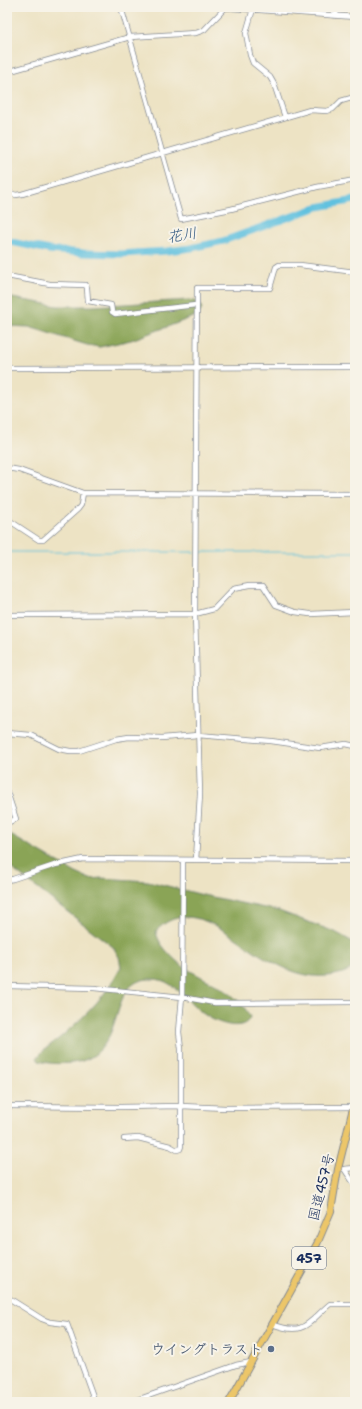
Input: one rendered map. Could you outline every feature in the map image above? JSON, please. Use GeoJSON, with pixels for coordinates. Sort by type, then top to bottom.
{"type":"FeatureCollection","features":[{"type":"Feature","properties":{"kind":"highway","name":"国道457号"},"geometry":{"type":"LineString","coordinates":[[229,1402],[317,1244],[331,1211],[354,1102]]}},
{"type":"Feature","properties":{"kind":"street"},"geometry":{"type":"LineString","coordinates":[[121,7],[181,219],[231,209],[317,187],[355,180]]}},
{"type":"Feature","properties":{"kind":"street"},"geometry":{"type":"LineString","coordinates":[[218,7],[355,17]]}},
{"type":"Feature","properties":{"kind":"street"},"geometry":{"type":"LineString","coordinates":[[7,72],[130,37],[196,33],[204,30],[226,7]]}},
{"type":"Feature","properties":{"kind":"street"},"geometry":{"type":"LineString","coordinates":[[334,16],[338,7]]}},
{"type":"Feature","properties":{"kind":"street"},"geometry":{"type":"LineString","coordinates":[[253,9],[246,33],[250,55],[253,63],[270,77],[274,84],[285,117]]}},
{"type":"Feature","properties":{"kind":"street"},"geometry":{"type":"LineString","coordinates":[[7,192],[16,195],[22,194],[310,110],[327,111],[333,109],[341,101],[355,97]]}},
{"type":"Feature","properties":{"kind":"street"},"geometry":{"type":"LineString","coordinates":[[196,860],[200,794],[195,614],[197,288],[270,288],[276,268],[279,265],[305,265],[355,272]]}},
{"type":"Feature","properties":{"kind":"street"},"geometry":{"type":"LineString","coordinates":[[7,276],[50,284],[86,285],[88,301],[111,305],[112,312],[114,314],[196,305]]}},
{"type":"Feature","properties":{"kind":"street"},"geometry":{"type":"LineString","coordinates":[[7,368],[355,367]]}},
{"type":"Feature","properties":{"kind":"street"},"geometry":{"type":"LineString","coordinates":[[7,468],[19,470],[83,494],[355,494]]}},
{"type":"Feature","properties":{"kind":"street"},"geometry":{"type":"LineString","coordinates":[[7,519],[38,540],[43,540],[78,509],[81,505],[83,494]]}},
{"type":"Feature","properties":{"kind":"street"},"geometry":{"type":"LineString","coordinates":[[7,615],[195,614],[214,609],[234,588],[250,585],[263,585],[276,605],[295,612],[310,614],[355,612]]}},
{"type":"Feature","properties":{"kind":"street"},"geometry":{"type":"LineString","coordinates":[[7,733],[31,735],[59,749],[70,751],[79,751],[116,739],[129,737],[162,738],[198,735],[271,741],[320,748],[346,744],[355,746]]}},
{"type":"Feature","properties":{"kind":"street"},"geometry":{"type":"LineString","coordinates":[[7,792],[16,820],[7,823]]}},
{"type":"Feature","properties":{"kind":"street"},"geometry":{"type":"LineString","coordinates":[[7,880],[55,865],[82,859],[183,861],[355,861]]}},
{"type":"Feature","properties":{"kind":"street"},"geometry":{"type":"LineString","coordinates":[[124,1139],[138,1138],[170,1146],[177,1150],[180,1149],[182,1106],[181,1049],[179,1032],[182,997],[183,861]]}},
{"type":"Feature","properties":{"kind":"street"},"geometry":{"type":"LineString","coordinates":[[7,986],[94,988],[182,997],[203,1002],[221,1003],[355,1002]]}},
{"type":"Feature","properties":{"kind":"street"},"geometry":{"type":"LineString","coordinates":[[7,1106],[182,1106],[226,1108],[354,1102]]}},
{"type":"Feature","properties":{"kind":"street"},"geometry":{"type":"LineString","coordinates":[[341,1169],[355,1168]]}},
{"type":"Feature","properties":{"kind":"street"},"geometry":{"type":"LineString","coordinates":[[341,1169],[355,1185]]}},
{"type":"Feature","properties":{"kind":"street"},"geometry":{"type":"LineString","coordinates":[[7,1297],[42,1319],[55,1323],[67,1324],[95,1402]]}},
{"type":"Feature","properties":{"kind":"street"},"geometry":{"type":"LineString","coordinates":[[272,1324],[284,1328],[302,1327],[314,1321],[330,1304],[355,1304]]}},
{"type":"Feature","properties":{"kind":"street"},"geometry":{"type":"LineString","coordinates":[[131,1402],[236,1365],[251,1362]]}},
{"type":"Feature","properties":{"kind":"green space"},"geometry":{"type":"Polygon","coordinates":[[[7,297],[58,306],[93,306],[188,300],[199,303],[202,309],[198,315],[175,324],[131,340],[100,347],[87,345],[29,327],[7,326],[7,297]]]}},
{"type":"Feature","properties":{"kind":"green space"},"geometry":{"type":"Polygon","coordinates":[[[7,833],[76,873],[90,879],[101,878],[148,881],[203,895],[279,911],[335,932],[355,943],[355,966],[345,972],[334,975],[311,976],[289,970],[269,960],[228,933],[199,919],[184,917],[170,921],[156,931],[163,947],[187,969],[231,994],[245,1008],[250,1017],[247,1022],[232,1025],[210,1018],[196,1008],[176,989],[161,980],[153,979],[137,982],[127,990],[111,1033],[103,1047],[91,1057],[72,1063],[59,1064],[39,1061],[37,1058],[43,1051],[71,1028],[103,995],[116,977],[121,967],[119,957],[113,947],[7,865],[7,833]]]}},
{"type":"Feature","properties":{"kind":"waterway","name":"花川"},"geometry":{"type":"LineString","coordinates":[[7,241],[49,250],[83,253],[120,254],[167,251],[191,248],[223,241],[318,207],[355,200]]}},
{"type":"Feature","properties":{"kind":"waterway"},"geometry":{"type":"LineString","coordinates":[[7,552],[194,552]]}},
{"type":"Feature","properties":{"kind":"waterway"},"geometry":{"type":"LineString","coordinates":[[197,552],[355,552]]}},
{"type":"Feature","properties":{"kind":"place","name":"ウイングトラスト"},"geometry":{"type":"Point","coordinates":[271,1349]}}]}
